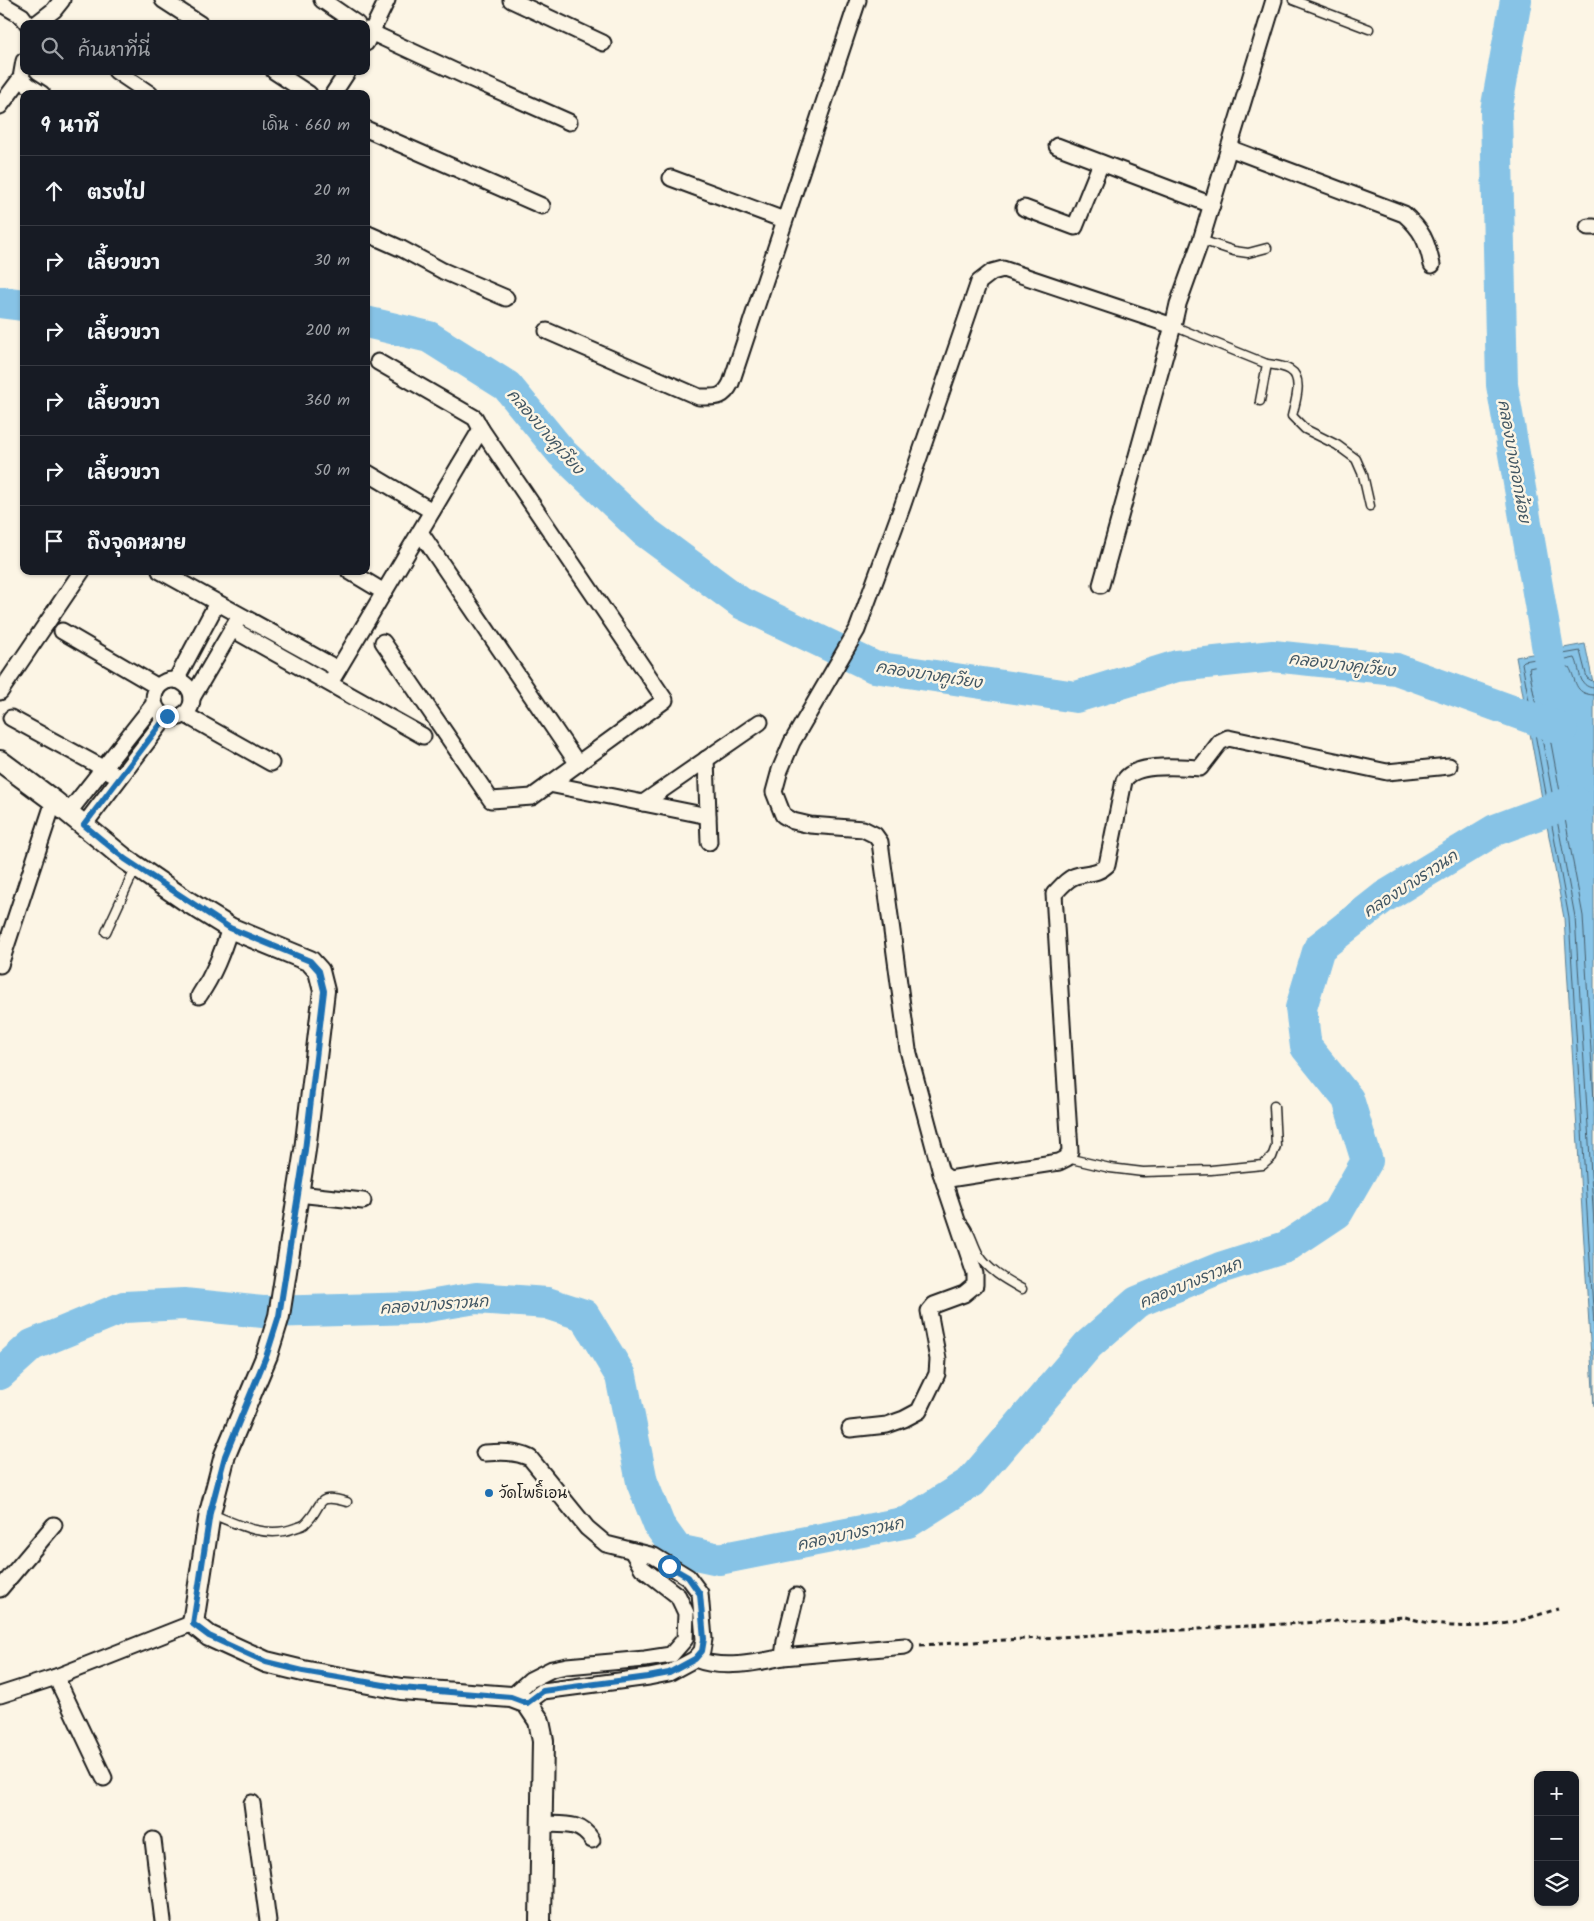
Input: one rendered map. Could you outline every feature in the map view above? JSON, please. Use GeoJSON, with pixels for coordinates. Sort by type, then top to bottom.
{"type":"FeatureCollection","features":[{"type":"Feature","properties":{"kind":"street"},"geometry":{"type":"LineString","coordinates":[[42,20],[50,14],[62,0]]}},
{"type":"Feature","properties":{"kind":"street"},"geometry":{"type":"LineString","coordinates":[[163,0],[194,20]]}},
{"type":"Feature","properties":{"kind":"street"},"geometry":{"type":"LineString","coordinates":[[322,0],[352,20]]}},
{"type":"Feature","properties":{"kind":"street"},"geometry":{"type":"LineString","coordinates":[[370,31],[387,0]]}},
{"type":"Feature","properties":{"kind":"street"},"geometry":{"type":"LineString","coordinates":[[511,0],[603,43]]}},
{"type":"Feature","properties":{"kind":"street"},"geometry":{"type":"LineString","coordinates":[[547,331],[699,397],[718,397],[726,392],[731,383],[858,0]]}},
{"type":"Feature","properties":{"kind":"street"},"geometry":{"type":"LineString","coordinates":[[1101,585],[1178,304],[1201,240],[1274,0]]}},
{"type":"Feature","properties":{"kind":"street"},"geometry":{"type":"LineString","coordinates":[[0,3],[22,16],[25,20]]}},
{"type":"Feature","properties":{"kind":"street"},"geometry":{"type":"LineString","coordinates":[[370,36],[569,122]]}},
{"type":"Feature","properties":{"kind":"street"},"geometry":{"type":"LineString","coordinates":[[0,106],[22,75]]}},
{"type":"Feature","properties":{"kind":"street"},"geometry":{"type":"LineString","coordinates":[[122,75],[144,90]]}},
{"type":"Feature","properties":{"kind":"street"},"geometry":{"type":"LineString","coordinates":[[280,75],[303,90]]}},
{"type":"Feature","properties":{"kind":"street"},"geometry":{"type":"LineString","coordinates":[[336,90],[345,75]]}},
{"type":"Feature","properties":{"kind":"street"},"geometry":{"type":"LineString","coordinates":[[21,78],[36,90]]}},
{"type":"Feature","properties":{"kind":"street"},"geometry":{"type":"LineString","coordinates":[[370,131],[542,206]]}},
{"type":"Feature","properties":{"kind":"street"},"geometry":{"type":"LineString","coordinates":[[1057,146],[1212,205]]}},
{"type":"Feature","properties":{"kind":"street"},"geometry":{"type":"LineString","coordinates":[[1229,148],[1404,214],[1417,226],[1428,243],[1432,265]]}},
{"type":"Feature","properties":{"kind":"street"},"geometry":{"type":"LineString","coordinates":[[1024,208],[1075,227],[1101,163]]}},
{"type":"Feature","properties":{"kind":"street"},"geometry":{"type":"LineString","coordinates":[[671,178],[784,220]]}},
{"type":"Feature","properties":{"kind":"street"},"geometry":{"type":"LineString","coordinates":[[370,235],[443,271],[506,298]]}},
{"type":"Feature","properties":{"kind":"street"},"geometry":{"type":"LineString","coordinates":[[850,1429],[887,1425],[919,1411],[937,1374],[938,1359],[929,1311],[934,1305],[964,1294],[975,1285],[975,1274],[941,1173],[908,1050],[880,842],[875,835],[863,829],[810,825],[793,821],[783,815],[774,792],[780,770],[792,742],[857,630],[902,508],[979,282],[992,272],[1004,269],[1173,326]]}},
{"type":"Feature","properties":{"kind":"street"},"geometry":{"type":"LineString","coordinates":[[378,362],[475,418],[666,700],[532,797],[491,800],[383,642]]}},
{"type":"Feature","properties":{"kind":"street"},"geometry":{"type":"LineString","coordinates":[[330,683],[481,429]]}},
{"type":"Feature","properties":{"kind":"street"},"geometry":{"type":"LineString","coordinates":[[370,474],[432,511]]}},
{"type":"Feature","properties":{"kind":"street"},"geometry":{"type":"LineString","coordinates":[[420,532],[578,764]]}},
{"type":"Feature","properties":{"kind":"street"},"geometry":{"type":"LineString","coordinates":[[0,692],[79,575]]}},
{"type":"Feature","properties":{"kind":"street"},"geometry":{"type":"LineString","coordinates":[[167,575],[338,668]]}},
{"type":"Feature","properties":{"kind":"street"},"geometry":{"type":"LineString","coordinates":[[356,575],[384,592]]}},
{"type":"Feature","properties":{"kind":"street"},"geometry":{"type":"LineString","coordinates":[[176,680],[217,603]]}},
{"type":"Feature","properties":{"kind":"street"},"geometry":{"type":"LineString","coordinates":[[154,704],[162,714],[167,716],[173,717],[184,714],[240,615]]}},
{"type":"Feature","properties":{"kind":"street"},"geometry":{"type":"LineString","coordinates":[[232,629],[423,736]]}},
{"type":"Feature","properties":{"kind":"street"},"geometry":{"type":"LineString","coordinates":[[62,631],[158,687]]}},
{"type":"Feature","properties":{"kind":"street"},"geometry":{"type":"LineString","coordinates":[[0,965],[61,807],[104,768],[154,704],[155,692],[163,682],[176,680],[187,686],[192,698]]}},
{"type":"Feature","properties":{"kind":"street"},"geometry":{"type":"LineString","coordinates":[[184,714],[271,763]]}},
{"type":"Feature","properties":{"kind":"street"},"geometry":{"type":"LineString","coordinates":[[84,825],[167,716]]}},
{"type":"Feature","properties":{"kind":"street"},"geometry":{"type":"LineString","coordinates":[[11,718],[120,777]]}},
{"type":"Feature","properties":{"kind":"street"},"geometry":{"type":"LineString","coordinates":[[643,803],[760,722]]}},
{"type":"Feature","properties":{"kind":"street"},"geometry":{"type":"LineString","coordinates":[[941,1173],[949,1179],[959,1178],[1059,1162],[1067,1158],[1070,1151],[1054,894],[1072,878],[1101,871],[1107,865],[1124,781],[1127,775],[1142,768],[1200,768],[1220,742],[1228,738],[1387,772],[1449,766]]}},
{"type":"Feature","properties":{"kind":"street"},"geometry":{"type":"LineString","coordinates":[[706,759],[709,842]]}},
{"type":"Feature","properties":{"kind":"street"},"geometry":{"type":"LineString","coordinates":[[0,761],[136,867],[230,928],[310,961],[319,971],[324,991],[298,1194],[279,1316],[267,1354],[225,1456],[210,1513],[193,1624]]}},
{"type":"Feature","properties":{"kind":"street"},"geometry":{"type":"LineString","coordinates":[[550,784],[708,816]]}},
{"type":"Feature","properties":{"kind":"street"},"geometry":{"type":"LineString","coordinates":[[199,996],[218,962],[230,928]]}},
{"type":"Feature","properties":{"kind":"street"},"geometry":{"type":"LineString","coordinates":[[298,1194],[363,1201]]}},
{"type":"Feature","properties":{"kind":"street"},"geometry":{"type":"LineString","coordinates":[[193,1624],[209,1636],[266,1662],[294,1669],[401,1688],[519,1700],[543,1691],[669,1673],[695,1659],[702,1651],[704,1639],[700,1594],[688,1577],[654,1556],[606,1544],[587,1528],[530,1458],[519,1453],[507,1451],[484,1453]]}},
{"type":"Feature","properties":{"kind":"street"},"geometry":{"type":"LineString","coordinates":[[0,1589],[54,1526]]}},
{"type":"Feature","properties":{"kind":"street"},"geometry":{"type":"LineString","coordinates":[[519,1700],[530,1680],[552,1669],[671,1655],[684,1639],[686,1613],[678,1596],[642,1568],[632,1551]]}},
{"type":"Feature","properties":{"kind":"street"},"geometry":{"type":"LineString","coordinates":[[784,1657],[785,1641],[796,1596]]}},
{"type":"Feature","properties":{"kind":"street"},"geometry":{"type":"LineString","coordinates":[[0,1695],[56,1677],[193,1624]]}},
{"type":"Feature","properties":{"kind":"street"},"geometry":{"type":"LineString","coordinates":[[695,1659],[706,1664],[720,1665],[905,1646]]}},
{"type":"Feature","properties":{"kind":"street"},"geometry":{"type":"LineString","coordinates":[[56,1677],[104,1778]]}},
{"type":"Feature","properties":{"kind":"street"},"geometry":{"type":"LineString","coordinates":[[519,1700],[539,1721],[543,1741],[540,1921]]}},
{"type":"Feature","properties":{"kind":"street"},"geometry":{"type":"LineString","coordinates":[[252,1804],[268,1921]]}},
{"type":"Feature","properties":{"kind":"street"},"geometry":{"type":"LineString","coordinates":[[542,1824],[573,1825],[582,1828],[592,1840]]}},
{"type":"Feature","properties":{"kind":"street"},"geometry":{"type":"LineString","coordinates":[[153,1840],[163,1921]]}},
{"type":"Feature","properties":{"kind":"lane"},"geometry":{"type":"LineString","coordinates":[[1294,0],[1369,28]]}},
{"type":"Feature","properties":{"kind":"lane"},"geometry":{"type":"LineString","coordinates":[[1201,240],[1234,251],[1248,253],[1267,248]]}},
{"type":"Feature","properties":{"kind":"lane"},"geometry":{"type":"LineString","coordinates":[[1173,326],[1267,364],[1290,370],[1296,376],[1297,386],[1292,416],[1305,429],[1337,445],[1356,459],[1363,475],[1370,506]]}},
{"type":"Feature","properties":{"kind":"lane"},"geometry":{"type":"LineString","coordinates":[[1260,401],[1267,364]]}},
{"type":"Feature","properties":{"kind":"lane"},"geometry":{"type":"LineString","coordinates":[[106,932],[136,867]]}},
{"type":"Feature","properties":{"kind":"lane"},"geometry":{"type":"LineString","coordinates":[[1067,1158],[1110,1168],[1143,1172],[1210,1170],[1263,1165],[1272,1156],[1276,1146],[1274,1106]]}},
{"type":"Feature","properties":{"kind":"lane"},"geometry":{"type":"LineString","coordinates":[[955,1214],[967,1228],[978,1254],[990,1268],[1022,1289]]}},
{"type":"Feature","properties":{"kind":"lane"},"geometry":{"type":"LineString","coordinates":[[210,1513],[243,1527],[276,1533],[305,1524],[324,1500],[331,1497],[347,1502]]}},
{"type":"Feature","properties":{"kind":"path"},"geometry":{"type":"LineString","coordinates":[[905,1646],[1405,1617],[1430,1625],[1475,1627],[1514,1622],[1558,1609]]}},
{"type":"Feature","properties":{"kind":"water"},"geometry":{"type":"Polygon","coordinates":[[[1585,644],[1594,687],[1594,1406],[1564,918],[1516,657],[1585,644]]]}},
{"type":"Feature","properties":{"kind":"waterway","name":"คลองบางกอกน้อย"},"geometry":{"type":"LineString","coordinates":[[1516,0],[1496,111],[1502,385],[1556,696]]}},
{"type":"Feature","properties":{"kind":"waterway","name":"คลองบางคูเวียง"},"geometry":{"type":"LineString","coordinates":[[0,302],[20,304]]}},
{"type":"Feature","properties":{"kind":"waterway","name":"คลองบางคูเวียง"},"geometry":{"type":"LineString","coordinates":[[370,323],[429,337],[507,386],[562,453],[644,531],[741,603],[874,667],[1076,697],[1177,666],[1273,656],[1396,669],[1562,729]]}},
{"type":"Feature","properties":{"kind":"waterway","name":"คลองบางราวนก"},"geometry":{"type":"LineString","coordinates":[[0,1374],[32,1345],[124,1307],[184,1304],[263,1312],[417,1308],[476,1298],[547,1303],[584,1315],[621,1376],[642,1482],[659,1525],[677,1550],[719,1559],[908,1522],[971,1482],[1088,1345],[1137,1302],[1220,1268],[1286,1247],[1337,1213],[1367,1161],[1348,1099],[1306,1047],[1301,1008],[1319,948],[1384,897],[1495,830],[1574,801]]}},
{"type":"Feature","properties":{"kind":"place","name":"วัดโพธิ์เอน"},"geometry":{"type":"Point","coordinates":[489,1493]}},
{"type":"Feature","properties":{"kind":"route"},"geometry":{"type":"LineString","coordinates":[[167,716],[84,825],[125,859],[230,928],[310,961],[319,971],[324,991],[305,1150],[279,1316],[267,1354],[225,1456],[210,1513],[193,1624],[209,1636],[266,1662],[303,1671],[401,1688],[511,1697],[527,1703],[543,1691],[669,1673],[695,1659],[702,1651],[704,1639],[700,1594],[688,1577],[669,1566]]}}]}
